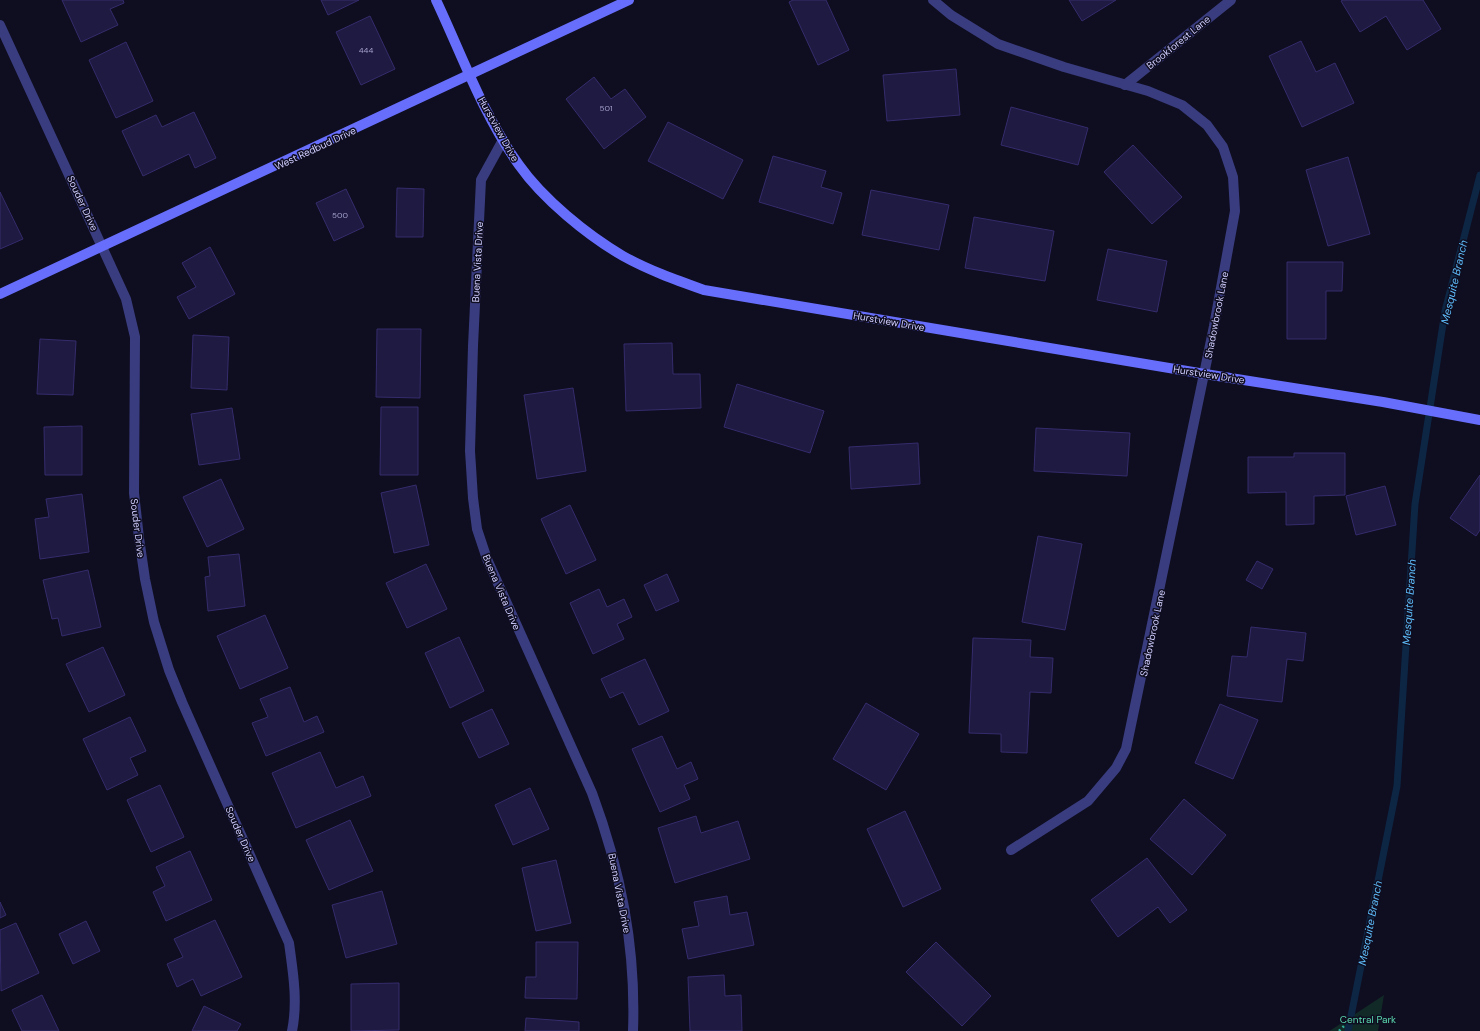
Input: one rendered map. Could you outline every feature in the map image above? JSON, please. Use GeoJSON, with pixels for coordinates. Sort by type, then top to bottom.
{"type":"FeatureCollection","features":[{"type":"Feature","properties":{"kind":"street","name":"Hurstview Drive"},"geometry":{"type":"LineString","coordinates":[[436,0],[470,76],[503,140],[519,166],[548,198],[584,229],[622,255],[671,279],[704,290],[1205,374],[1383,402],[1475,419]]}},
{"type":"Feature","properties":{"kind":"street","name":"West Redbud Drive"},"geometry":{"type":"LineString","coordinates":[[0,294],[470,76],[629,0]]}},
{"type":"Feature","properties":{"kind":"street","name":"Shadowbrook Lane"},"geometry":{"type":"LineString","coordinates":[[933,0],[951,15],[998,44],[1064,67],[1148,91],[1182,105],[1207,125],[1223,147],[1233,178],[1235,211],[1205,374],[1126,749],[1116,768],[1088,801],[1010,850]]}},
{"type":"Feature","properties":{"kind":"street","name":"Brookforest Lane"},"geometry":{"type":"LineString","coordinates":[[1125,85],[1231,0]]}},
{"type":"Feature","properties":{"kind":"street","name":"Souder Drive"},"geometry":{"type":"LineString","coordinates":[[0,25],[103,246],[126,299],[135,337],[134,493],[145,580],[154,622],[169,670],[182,702],[289,943],[294,982],[294,1022],[292,1031]]}},
{"type":"Feature","properties":{"kind":"street","name":"Buena Vista Drive"},"geometry":{"type":"LineString","coordinates":[[503,140],[482,180],[473,346],[470,451],[476,521],[487,559],[592,793],[606,831],[617,868],[629,942],[632,982],[633,1031]]}},
{"type":"Feature","properties":{"kind":"path"},"geometry":{"type":"LineString","coordinates":[[1339,1031],[1346,1024]]}},
{"type":"Feature","properties":{"kind":"green space","name":"Central Park"},"geometry":{"type":"Polygon","coordinates":[[[1384,995],[1378,1031],[1329,1031],[1331,1030],[1384,995]]]}},
{"type":"Feature","properties":{"kind":"building"},"geometry":{"type":"Polygon","coordinates":[[[62,0],[123,0],[124,3],[110,9],[118,25],[81,42],[62,0]]]}},
{"type":"Feature","properties":{"kind":"building"},"geometry":{"type":"Polygon","coordinates":[[[321,0],[359,0],[328,15],[321,0]]]}},
{"type":"Feature","properties":{"kind":"building"},"geometry":{"type":"Polygon","coordinates":[[[793,0],[826,0],[849,50],[818,65],[789,2],[793,0]]]}},
{"type":"Feature","properties":{"kind":"building"},"geometry":{"type":"Polygon","coordinates":[[[1069,0],[1116,0],[1082,21],[1069,0]]]}},
{"type":"Feature","properties":{"kind":"building"},"geometry":{"type":"Polygon","coordinates":[[[1423,0],[1441,29],[1407,50],[1386,16],[1360,32],[1341,1],[1423,0]]]}},
{"type":"Feature","properties":{"kind":"building"},"geometry":{"type":"Polygon","coordinates":[[[370,16],[395,69],[361,85],[336,32],[370,16]]]}},
{"type":"Feature","properties":{"kind":"building"},"geometry":{"type":"Polygon","coordinates":[[[1301,41],[1316,72],[1335,63],[1354,103],[1302,127],[1269,56],[1301,41]]]}},
{"type":"Feature","properties":{"kind":"building"},"geometry":{"type":"Polygon","coordinates":[[[126,42],[153,101],[116,118],[89,60],[126,42]]]}},
{"type":"Feature","properties":{"kind":"building"},"geometry":{"type":"Polygon","coordinates":[[[956,69],[960,115],[887,121],[883,75],[956,69]]]}},
{"type":"Feature","properties":{"kind":"building"},"geometry":{"type":"Polygon","coordinates":[[[594,77],[611,99],[625,89],[646,117],[604,149],[566,99],[594,77]]]}},
{"type":"Feature","properties":{"kind":"building"},"geometry":{"type":"Polygon","coordinates":[[[1011,107],[1088,128],[1078,165],[1001,145],[1011,107]]]}},
{"type":"Feature","properties":{"kind":"building"},"geometry":{"type":"Polygon","coordinates":[[[194,112],[216,158],[195,168],[189,154],[143,176],[122,131],[156,115],[162,127],[194,112]]]}},
{"type":"Feature","properties":{"kind":"building"},"geometry":{"type":"Polygon","coordinates":[[[668,122],[743,160],[723,199],[648,161],[668,122]]]}},
{"type":"Feature","properties":{"kind":"building"},"geometry":{"type":"Polygon","coordinates":[[[1133,145],[1182,197],[1152,224],[1104,172],[1133,145]]]}},
{"type":"Feature","properties":{"kind":"building"},"geometry":{"type":"Polygon","coordinates":[[[773,156],[826,171],[821,187],[842,193],[833,224],[759,202],[773,156]]]}},
{"type":"Feature","properties":{"kind":"building"},"geometry":{"type":"Polygon","coordinates":[[[1348,157],[1370,234],[1328,246],[1306,170],[1348,157]]]}},
{"type":"Feature","properties":{"kind":"building"},"geometry":{"type":"Polygon","coordinates":[[[397,188],[424,189],[423,237],[396,237],[397,188]]]}},
{"type":"Feature","properties":{"kind":"building"},"geometry":{"type":"Polygon","coordinates":[[[346,189],[364,227],[334,241],[316,203],[346,189]]]}},
{"type":"Feature","properties":{"kind":"building"},"geometry":{"type":"Polygon","coordinates":[[[871,190],[949,205],[939,250],[862,235],[871,190]]]}},
{"type":"Feature","properties":{"kind":"building"},"geometry":{"type":"Polygon","coordinates":[[[0,192],[23,239],[0,249],[0,192]]]}},
{"type":"Feature","properties":{"kind":"building"},"geometry":{"type":"Polygon","coordinates":[[[974,217],[1054,231],[1045,281],[965,268],[974,217]]]}},
{"type":"Feature","properties":{"kind":"building"},"geometry":{"type":"Polygon","coordinates":[[[210,247],[235,294],[189,319],[177,297],[196,287],[182,263],[210,247]]]}},
{"type":"Feature","properties":{"kind":"building"},"geometry":{"type":"Polygon","coordinates":[[[1108,249],[1167,261],[1157,312],[1097,300],[1108,249]]]}},
{"type":"Feature","properties":{"kind":"building"},"geometry":{"type":"Polygon","coordinates":[[[1287,262],[1343,262],[1342,291],[1326,291],[1326,339],[1287,339],[1287,262]]]}},
{"type":"Feature","properties":{"kind":"building"},"geometry":{"type":"Polygon","coordinates":[[[377,329],[421,329],[420,398],[376,397],[377,329]]]}},
{"type":"Feature","properties":{"kind":"building"},"geometry":{"type":"Polygon","coordinates":[[[193,335],[229,337],[227,390],[191,388],[193,335]]]}},
{"type":"Feature","properties":{"kind":"building"},"geometry":{"type":"Polygon","coordinates":[[[40,339],[76,341],[73,395],[37,394],[40,339]]]}},
{"type":"Feature","properties":{"kind":"building"},"geometry":{"type":"Polygon","coordinates":[[[672,343],[673,374],[700,374],[701,408],[626,411],[624,344],[672,343]]]}},
{"type":"Feature","properties":{"kind":"building"},"geometry":{"type":"Polygon","coordinates":[[[737,384],[824,411],[810,453],[724,427],[737,384]]]}},
{"type":"Feature","properties":{"kind":"building"},"geometry":{"type":"Polygon","coordinates":[[[573,388],[586,471],[537,479],[524,395],[573,388]]]}},
{"type":"Feature","properties":{"kind":"building"},"geometry":{"type":"Polygon","coordinates":[[[381,407],[418,407],[418,475],[380,475],[381,407]]]}},
{"type":"Feature","properties":{"kind":"building"},"geometry":{"type":"Polygon","coordinates":[[[232,408],[240,459],[199,465],[191,414],[232,408]]]}},
{"type":"Feature","properties":{"kind":"building"},"geometry":{"type":"Polygon","coordinates":[[[82,426],[82,475],[45,475],[44,427],[82,426]]]}},
{"type":"Feature","properties":{"kind":"building"},"geometry":{"type":"Polygon","coordinates":[[[1036,428],[1130,433],[1127,476],[1034,471],[1036,428]]]}},
{"type":"Feature","properties":{"kind":"building"},"geometry":{"type":"Polygon","coordinates":[[[918,443],[920,484],[851,489],[849,447],[918,443]]]}},
{"type":"Feature","properties":{"kind":"building"},"geometry":{"type":"Polygon","coordinates":[[[1294,453],[1345,453],[1345,495],[1314,496],[1314,524],[1286,525],[1286,492],[1248,493],[1248,457],[1294,457],[1294,453]]]}},
{"type":"Feature","properties":{"kind":"building"},"geometry":{"type":"Polygon","coordinates":[[[1480,475],[1480,530],[1476,536],[1450,518],[1480,475]]]}},
{"type":"Feature","properties":{"kind":"building"},"geometry":{"type":"Polygon","coordinates":[[[221,479],[244,529],[207,547],[183,497],[221,479]]]}},
{"type":"Feature","properties":{"kind":"building"},"geometry":{"type":"Polygon","coordinates":[[[416,485],[429,545],[394,553],[381,493],[416,485]]]}},
{"type":"Feature","properties":{"kind":"building"},"geometry":{"type":"Polygon","coordinates":[[[1385,486],[1396,525],[1356,535],[1346,496],[1385,486]]]}},
{"type":"Feature","properties":{"kind":"building"},"geometry":{"type":"Polygon","coordinates":[[[82,494],[89,552],[40,559],[35,519],[49,517],[46,499],[82,494]]]}},
{"type":"Feature","properties":{"kind":"building"},"geometry":{"type":"Polygon","coordinates":[[[570,505],[596,560],[566,574],[541,519],[570,505]]]}},
{"type":"Feature","properties":{"kind":"building"},"geometry":{"type":"Polygon","coordinates":[[[1038,536],[1082,544],[1065,630],[1022,622],[1038,536]]]}},
{"type":"Feature","properties":{"kind":"building"},"geometry":{"type":"Polygon","coordinates":[[[239,554],[245,606],[208,611],[205,577],[210,576],[208,557],[239,554]]]}},
{"type":"Feature","properties":{"kind":"building"},"geometry":{"type":"Polygon","coordinates":[[[1257,561],[1273,569],[1262,589],[1246,580],[1257,561]]]}},
{"type":"Feature","properties":{"kind":"building"},"geometry":{"type":"Polygon","coordinates":[[[426,564],[447,609],[407,628],[386,583],[426,564]]]}},
{"type":"Feature","properties":{"kind":"building"},"geometry":{"type":"Polygon","coordinates":[[[88,570],[101,627],[62,636],[58,618],[52,619],[43,580],[88,570]]]}},
{"type":"Feature","properties":{"kind":"building"},"geometry":{"type":"Polygon","coordinates":[[[667,574],[679,601],[656,611],[644,585],[667,574]]]}},
{"type":"Feature","properties":{"kind":"building"},"geometry":{"type":"Polygon","coordinates":[[[599,589],[607,607],[624,599],[632,617],[617,624],[624,639],[593,654],[570,603],[599,589]]]}},
{"type":"Feature","properties":{"kind":"building"},"geometry":{"type":"Polygon","coordinates":[[[265,615],[288,668],[240,689],[217,636],[265,615]]]}},
{"type":"Feature","properties":{"kind":"building"},"geometry":{"type":"Polygon","coordinates":[[[1251,627],[1306,633],[1303,661],[1287,659],[1282,702],[1227,696],[1232,656],[1247,657],[1251,627]]]}},
{"type":"Feature","properties":{"kind":"building"},"geometry":{"type":"Polygon","coordinates":[[[459,637],[484,691],[450,708],[425,653],[459,637]]]}},
{"type":"Feature","properties":{"kind":"building"},"geometry":{"type":"Polygon","coordinates":[[[973,638],[1031,640],[1030,657],[1053,658],[1051,693],[1030,692],[1027,753],[1001,752],[1001,734],[969,733],[973,638]]]}},
{"type":"Feature","properties":{"kind":"building"},"geometry":{"type":"Polygon","coordinates":[[[103,647],[125,695],[89,712],[66,664],[103,647]]]}},
{"type":"Feature","properties":{"kind":"building"},"geometry":{"type":"Polygon","coordinates":[[[645,659],[669,711],[639,725],[623,692],[610,698],[601,679],[645,659]]]}},
{"type":"Feature","properties":{"kind":"building"},"geometry":{"type":"Polygon","coordinates":[[[290,687],[304,722],[317,716],[324,732],[266,756],[252,723],[268,717],[260,699],[290,687]]]}},
{"type":"Feature","properties":{"kind":"building"},"geometry":{"type":"Polygon","coordinates":[[[866,703],[919,734],[886,790],[833,759],[866,703]]]}},
{"type":"Feature","properties":{"kind":"building"},"geometry":{"type":"Polygon","coordinates":[[[1220,704],[1258,720],[1233,779],[1195,763],[1220,704]]]}},
{"type":"Feature","properties":{"kind":"building"},"geometry":{"type":"Polygon","coordinates":[[[492,709],[509,744],[479,758],[462,723],[492,709]]]}},
{"type":"Feature","properties":{"kind":"building"},"geometry":{"type":"Polygon","coordinates":[[[130,717],[146,751],[130,758],[138,775],[107,790],[83,739],[130,717]]]}},
{"type":"Feature","properties":{"kind":"building"},"geometry":{"type":"Polygon","coordinates":[[[662,736],[677,769],[691,762],[698,779],[684,785],[690,799],[660,812],[632,749],[662,736]]]}},
{"type":"Feature","properties":{"kind":"building"},"geometry":{"type":"Polygon","coordinates":[[[320,752],[336,788],[363,776],[371,796],[296,828],[272,773],[320,752]]]}},
{"type":"Feature","properties":{"kind":"building"},"geometry":{"type":"Polygon","coordinates":[[[160,785],[184,837],[151,852],[127,800],[160,785]]]}},
{"type":"Feature","properties":{"kind":"building"},"geometry":{"type":"Polygon","coordinates":[[[530,788],[549,829],[513,845],[495,805],[530,788]]]}},
{"type":"Feature","properties":{"kind":"building"},"geometry":{"type":"Polygon","coordinates":[[[1184,799],[1226,835],[1192,875],[1150,839],[1184,799]]]}},
{"type":"Feature","properties":{"kind":"building"},"geometry":{"type":"Polygon","coordinates":[[[905,811],[941,889],[903,907],[867,829],[905,811]]]}},
{"type":"Feature","properties":{"kind":"building"},"geometry":{"type":"Polygon","coordinates":[[[696,816],[701,833],[738,821],[750,859],[675,883],[658,828],[696,816]]]}},
{"type":"Feature","properties":{"kind":"building"},"geometry":{"type":"Polygon","coordinates":[[[350,820],[373,871],[329,890],[306,840],[350,820]]]}},
{"type":"Feature","properties":{"kind":"building"},"geometry":{"type":"Polygon","coordinates":[[[190,851],[212,900],[166,921],[153,892],[165,886],[156,867],[190,851]]]}},
{"type":"Feature","properties":{"kind":"building"},"geometry":{"type":"Polygon","coordinates":[[[1147,858],[1187,910],[1170,923],[1158,907],[1118,937],[1091,900],[1147,858]]]}},
{"type":"Feature","properties":{"kind":"building"},"geometry":{"type":"Polygon","coordinates":[[[556,860],[571,923],[536,931],[522,868],[556,860]]]}},
{"type":"Feature","properties":{"kind":"building"},"geometry":{"type":"Polygon","coordinates":[[[382,891],[397,944],[346,958],[332,905],[382,891]]]}},
{"type":"Feature","properties":{"kind":"building"},"geometry":{"type":"Polygon","coordinates":[[[727,896],[730,915],[747,912],[754,945],[688,959],[682,929],[699,926],[694,902],[727,896]]]}},
{"type":"Feature","properties":{"kind":"building"},"geometry":{"type":"Polygon","coordinates":[[[0,902],[6,915],[0,918],[0,902]]]}},
{"type":"Feature","properties":{"kind":"building"},"geometry":{"type":"Polygon","coordinates":[[[215,920],[242,977],[201,996],[193,979],[177,987],[167,964],[183,957],[174,939],[215,920]]]}},
{"type":"Feature","properties":{"kind":"building"},"geometry":{"type":"Polygon","coordinates":[[[86,921],[100,951],[73,964],[59,934],[86,921]]]}},
{"type":"Feature","properties":{"kind":"building"},"geometry":{"type":"Polygon","coordinates":[[[16,923],[39,973],[1,991],[0,930],[16,923]]]}},
{"type":"Feature","properties":{"kind":"building"},"geometry":{"type":"Polygon","coordinates":[[[536,942],[578,942],[577,999],[525,998],[526,977],[536,977],[536,942]]]}},
{"type":"Feature","properties":{"kind":"building"},"geometry":{"type":"Polygon","coordinates":[[[936,942],[991,996],[962,1026],[906,972],[936,942]]]}},
{"type":"Feature","properties":{"kind":"building"},"geometry":{"type":"Polygon","coordinates":[[[724,975],[725,996],[741,995],[742,1031],[690,1031],[688,977],[724,975]]]}},
{"type":"Feature","properties":{"kind":"building"},"geometry":{"type":"Polygon","coordinates":[[[399,983],[399,1030],[351,1031],[351,984],[399,983]]]}},
{"type":"Feature","properties":{"kind":"building"},"geometry":{"type":"Polygon","coordinates":[[[42,995],[59,1031],[22,1031],[12,1010],[42,995]]]}},
{"type":"Feature","properties":{"kind":"building"},"geometry":{"type":"Polygon","coordinates":[[[204,1006],[241,1024],[237,1031],[192,1031],[204,1006]]]}},
{"type":"Feature","properties":{"kind":"building"},"geometry":{"type":"Polygon","coordinates":[[[526,1018],[579,1022],[579,1031],[525,1031],[526,1018]]]}},
{"type":"Feature","properties":{"kind":"waterway","name":"Mesquite Branch"},"geometry":{"type":"LineString","coordinates":[[1348,1031],[1397,786],[1415,504],[1445,311],[1480,175]]}}]}
